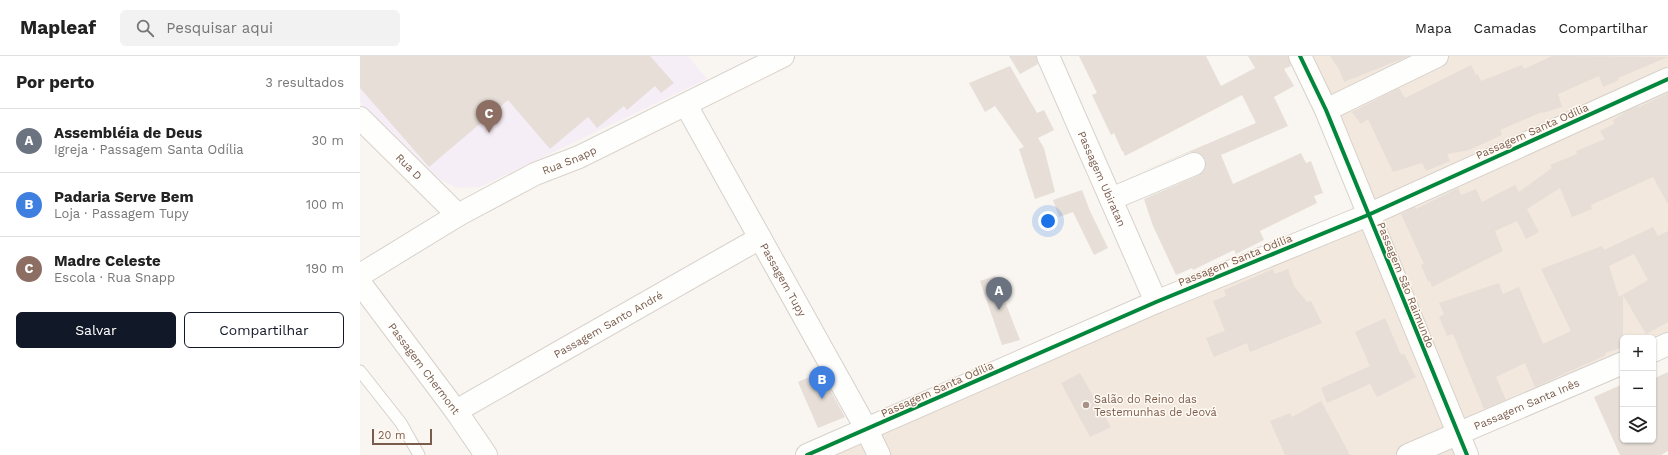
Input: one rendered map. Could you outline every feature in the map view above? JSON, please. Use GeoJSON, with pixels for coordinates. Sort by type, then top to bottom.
{"type":"FeatureCollection","features":[{"type":"Feature","properties":{"kind":"street","name":"Rua Snapp"},"geometry":{"type":"LineString","coordinates":[[360,275],[458,215],[535,174],[579,157],[783,56]]}},
{"type":"Feature","properties":{"kind":"street","name":"Passagem Ubiratan"},"geometry":{"type":"LineString","coordinates":[[1048,56],[1156,302]]}},
{"type":"Feature","properties":{"kind":"street","name":"Passagem São Raimundo"},"geometry":{"type":"LineString","coordinates":[[1300,56],[1326,110],[1467,455]]}},
{"type":"Feature","properties":{"kind":"street"},"geometry":{"type":"LineString","coordinates":[[1326,110],[1437,56]]}},
{"type":"Feature","properties":{"kind":"street","name":"Passagem Santa Odília"},"geometry":{"type":"LineString","coordinates":[[807,455],[1156,302],[1368,215],[1668,79]]}},
{"type":"Feature","properties":{"kind":"street","name":"Passagem Tupy"},"geometry":{"type":"LineString","coordinates":[[686,105],[867,430],[879,455]]}},
{"type":"Feature","properties":{"kind":"street","name":"Rua D"},"geometry":{"type":"LineString","coordinates":[[360,118],[458,215]]}},
{"type":"Feature","properties":{"kind":"street"},"geometry":{"type":"LineString","coordinates":[[1111,199],[1194,164]]}},
{"type":"Feature","properties":{"kind":"street","name":"Passagem Santo André"},"geometry":{"type":"LineString","coordinates":[[456,411],[760,238]]}},
{"type":"Feature","properties":{"kind":"street","name":"Passagem Chermont"},"geometry":{"type":"LineString","coordinates":[[360,283],[456,411],[486,455]]}},
{"type":"Feature","properties":{"kind":"street"},"geometry":{"type":"LineString","coordinates":[[1656,349],[1668,344]]}},
{"type":"Feature","properties":{"kind":"street","name":"Passagem Santa Inês"},"geometry":{"type":"LineString","coordinates":[[1408,455],[1458,432],[1620,364]]}},
{"type":"Feature","properties":{"kind":"lane"},"geometry":{"type":"LineString","coordinates":[[360,371],[401,423],[418,455]]}},
{"type":"Feature","properties":{"kind":"shaded area"},"geometry":{"type":"Polygon","coordinates":[[[360,56],[688,56],[707,79],[480,187],[457,188],[411,164],[360,102],[360,56]]]}},
{"type":"Feature","properties":{"kind":"shaded area"},"geometry":{"type":"Polygon","coordinates":[[[1293,56],[1668,56],[1668,351],[1656,356],[1656,335],[1620,335],[1620,370],[1458,432],[1460,455],[811,455],[1363,226],[1293,56]]]}},
{"type":"Feature","properties":{"kind":"building"},"geometry":{"type":"Polygon","coordinates":[[[360,56],[650,56],[674,83],[661,93],[655,86],[627,110],[624,106],[597,128],[588,117],[550,149],[508,100],[429,167],[360,88],[360,56]]]}},
{"type":"Feature","properties":{"kind":"building"},"geometry":{"type":"Polygon","coordinates":[[[1009,56],[1036,56],[1038,64],[1020,74],[1009,56]]]}},
{"type":"Feature","properties":{"kind":"building"},"geometry":{"type":"Polygon","coordinates":[[[1079,56],[1206,56],[1221,86],[1255,68],[1248,56],[1288,56],[1291,66],[1284,69],[1294,86],[1274,97],[1288,126],[1221,155],[1233,184],[1301,153],[1306,163],[1311,161],[1323,193],[1314,196],[1317,203],[1260,231],[1264,240],[1236,254],[1234,250],[1193,270],[1192,268],[1176,275],[1153,226],[1144,199],[1199,175],[1204,171],[1206,160],[1201,154],[1190,152],[1134,175],[1256,123],[1242,95],[1125,156],[1114,133],[1111,135],[1092,95],[1097,93],[1079,56]]]}},
{"type":"Feature","properties":{"kind":"building"},"geometry":{"type":"Polygon","coordinates":[[[1330,56],[1407,57],[1344,82],[1339,69],[1330,56]]]}},
{"type":"Feature","properties":{"kind":"building"},"geometry":{"type":"Polygon","coordinates":[[[1552,56],[1668,57],[1618,78],[1619,80],[1603,87],[1599,76],[1558,94],[1562,107],[1543,113],[1542,112],[1500,130],[1502,135],[1469,150],[1447,154],[1450,161],[1426,171],[1422,163],[1393,172],[1368,119],[1361,124],[1352,112],[1399,88],[1405,98],[1471,65],[1481,81],[1522,65],[1524,69],[1552,56]]]}},
{"type":"Feature","properties":{"kind":"building"},"geometry":{"type":"Polygon","coordinates":[[[1010,66],[1037,113],[1044,110],[1054,130],[1038,138],[1044,148],[1055,192],[1035,199],[1019,149],[1024,147],[995,106],[985,112],[969,83],[1010,66]]]}},
{"type":"Feature","properties":{"kind":"building"},"geometry":{"type":"Polygon","coordinates":[[[1668,93],[1668,204],[1653,177],[1591,205],[1592,209],[1572,217],[1560,188],[1527,209],[1539,232],[1526,239],[1517,221],[1495,231],[1503,251],[1432,287],[1430,281],[1428,282],[1421,265],[1424,264],[1401,214],[1415,207],[1416,209],[1458,188],[1461,195],[1476,189],[1482,202],[1515,185],[1519,192],[1552,168],[1550,165],[1577,154],[1576,151],[1605,139],[1600,131],[1614,124],[1613,120],[1629,110],[1639,107],[1668,93]]]}},
{"type":"Feature","properties":{"kind":"building"},"geometry":{"type":"Polygon","coordinates":[[[1082,190],[1090,211],[1108,248],[1094,255],[1073,212],[1059,217],[1053,200],[1082,190]]]}},
{"type":"Feature","properties":{"kind":"building"},"geometry":{"type":"Polygon","coordinates":[[[1653,227],[1658,236],[1668,231],[1668,322],[1646,334],[1623,295],[1623,335],[1620,335],[1620,348],[1605,353],[1606,355],[1535,387],[1525,363],[1496,377],[1506,400],[1484,409],[1453,334],[1447,336],[1439,317],[1444,314],[1439,303],[1499,283],[1503,294],[1519,287],[1543,344],[1571,331],[1541,269],[1602,246],[1604,250],[1653,227]],[[1634,254],[1609,266],[1619,297],[1648,280],[1634,254]]]}},
{"type":"Feature","properties":{"kind":"building"},"geometry":{"type":"Polygon","coordinates":[[[1273,269],[1275,274],[1288,269],[1294,286],[1307,302],[1311,301],[1322,323],[1250,352],[1247,343],[1214,357],[1206,338],[1225,331],[1213,301],[1226,296],[1224,290],[1273,269]]]}},
{"type":"Feature","properties":{"kind":"building"},"geometry":{"type":"Polygon","coordinates":[[[995,276],[1020,340],[1002,345],[980,281],[995,276]]]}},
{"type":"Feature","properties":{"kind":"building"},"geometry":{"type":"Polygon","coordinates":[[[1385,318],[1401,355],[1404,354],[1416,377],[1377,397],[1370,384],[1327,403],[1321,388],[1370,366],[1355,332],[1385,318]]]}},
{"type":"Feature","properties":{"kind":"building"},"geometry":{"type":"Polygon","coordinates":[[[820,372],[845,417],[818,428],[798,382],[820,372]]]}},
{"type":"Feature","properties":{"kind":"building"},"geometry":{"type":"Polygon","coordinates":[[[1668,372],[1668,451],[1661,455],[1620,455],[1594,397],[1620,385],[1620,443],[1656,443],[1656,378],[1668,372]]]}},
{"type":"Feature","properties":{"kind":"building","name":"Salão do Reino das Testemunhas de Jeová"},"geometry":{"type":"Polygon","coordinates":[[[1080,373],[1111,427],[1090,437],[1061,383],[1080,373]]]}},
{"type":"Feature","properties":{"kind":"building"},"geometry":{"type":"Polygon","coordinates":[[[1321,401],[1350,455],[1285,455],[1270,421],[1290,413],[1292,417],[1321,401]]]}},
{"type":"Feature","properties":{"kind":"cycle path"},"geometry":{"type":"LineString","coordinates":[[1300,56],[1326,110],[1467,455]]}},
{"type":"Feature","properties":{"kind":"cycle path"},"geometry":{"type":"LineString","coordinates":[[807,455],[1156,302],[1368,215],[1668,79]]}},
{"type":"Feature","properties":{"kind":"place","name":"Madre Celeste"},"geometry":{"type":"Point","coordinates":[489,133]}},
{"type":"Feature","properties":{"kind":"place","name":"Assembléia de Deus"},"geometry":{"type":"Point","coordinates":[999,310]}},
{"type":"Feature","properties":{"kind":"place","name":"Padaria Serve Bem"},"geometry":{"type":"Point","coordinates":[822,399]}},
{"type":"Feature","properties":{"kind":"place","name":"Salão do Reino das Testemunhas de Jeová"},"geometry":{"type":"Point","coordinates":[1086,405]}}]}
